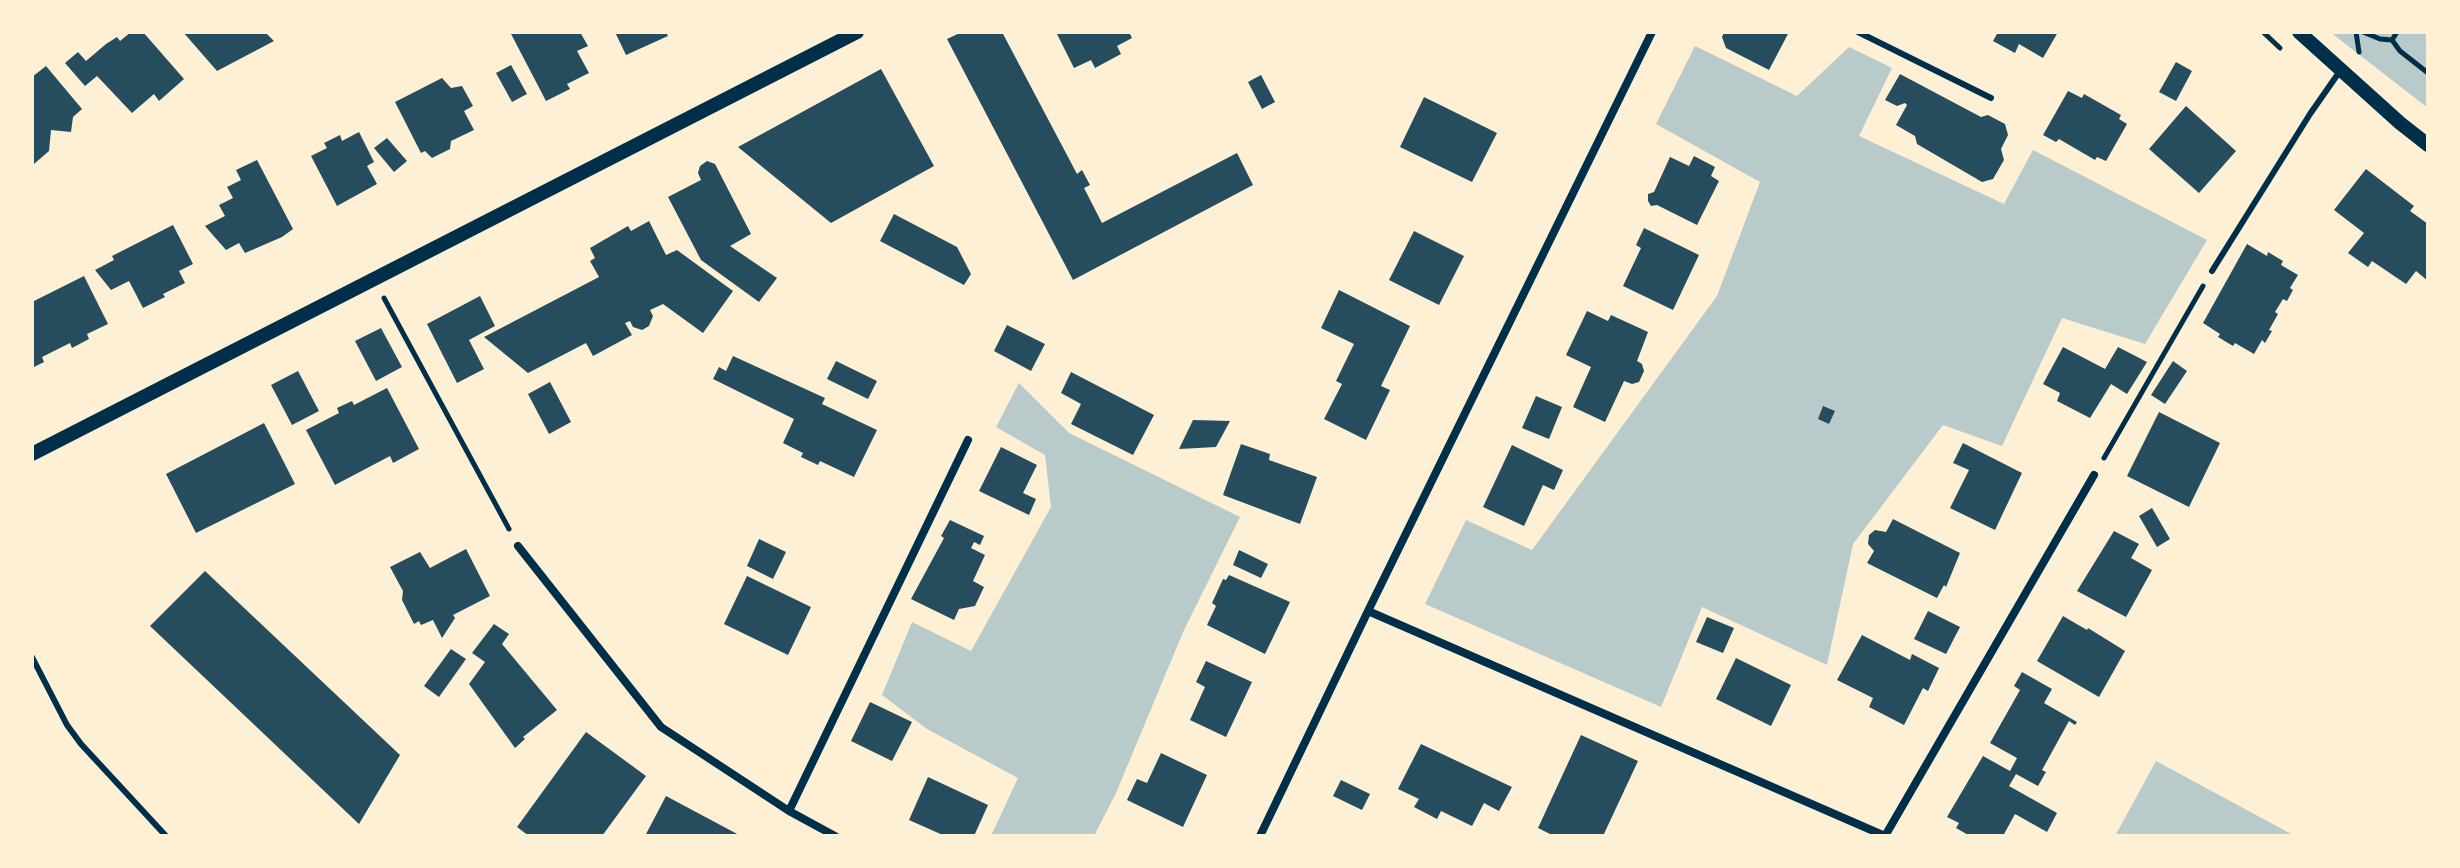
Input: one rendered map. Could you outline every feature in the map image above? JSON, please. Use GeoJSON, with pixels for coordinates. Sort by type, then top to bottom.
{"type":"FeatureCollection","features":[{"type":"Feature","properties":{"kind":"street"},"geometry":{"type":"LineString","coordinates":[[32,454],[857,32]]}},
{"type":"Feature","properties":{"kind":"street"},"geometry":{"type":"LineString","coordinates":[[1260,836],[1652,32]]}},
{"type":"Feature","properties":{"kind":"street"},"geometry":{"type":"LineString","coordinates":[[2299,32],[2428,145]]}},
{"type":"Feature","properties":{"kind":"street"},"geometry":{"type":"LineString","coordinates":[[789,811],[968,440]]}},
{"type":"Feature","properties":{"kind":"street"},"geometry":{"type":"LineString","coordinates":[[1368,611],[1885,836],[2094,475]]}},
{"type":"Feature","properties":{"kind":"street"},"geometry":{"type":"LineString","coordinates":[[518,546],[661,727],[789,811],[835,836]]}},
{"type":"Feature","properties":{"kind":"lane"},"geometry":{"type":"LineString","coordinates":[[1858,32],[1991,98]]}},
{"type":"Feature","properties":{"kind":"lane"},"geometry":{"type":"LineString","coordinates":[[2212,271],[2340,71]]}},
{"type":"Feature","properties":{"kind":"lane"},"geometry":{"type":"LineString","coordinates":[[32,657],[67,725],[81,744],[166,836]]}},
{"type":"Feature","properties":{"kind":"path"},"geometry":{"type":"LineString","coordinates":[[2363,32],[2392,40],[2400,51],[2428,73]]}},
{"type":"Feature","properties":{"kind":"path"},"geometry":{"type":"LineString","coordinates":[[2392,40],[2397,32]]}},
{"type":"Feature","properties":{"kind":"path"},"geometry":{"type":"LineString","coordinates":[[2094,475],[2212,271]]}},
{"type":"Feature","properties":{"kind":"path"},"geometry":{"type":"LineString","coordinates":[[374,280],[518,546]]}},
{"type":"Feature","properties":{"kind":"shaded area"},"geometry":{"type":"Polygon","coordinates":[[[2330,32],[2428,32],[2428,108],[2330,32]]]}},
{"type":"Feature","properties":{"kind":"shaded area"},"geometry":{"type":"Polygon","coordinates":[[[1695,46],[1797,96],[1849,47],[1892,68],[1859,136],[2004,204],[2033,150],[2207,240],[2145,344],[2062,318],[2002,446],[1943,425],[1853,544],[1827,665],[1702,607],[1661,707],[1425,604],[1466,520],[1532,550],[1717,296],[1760,182],[1656,124],[1695,46]]]}},
{"type":"Feature","properties":{"kind":"shaded area"},"geometry":{"type":"Polygon","coordinates":[[[1019,383],[1069,433],[1240,517],[1184,630],[1116,793],[1094,836],[991,836],[1018,778],[927,729],[882,695],[912,622],[971,651],[1051,507],[1045,455],[996,427],[1019,383]]]}},
{"type":"Feature","properties":{"kind":"shaded area"},"geometry":{"type":"Polygon","coordinates":[[[2156,761],[2295,836],[2115,836],[2156,761]]]}},
{"type":"Feature","properties":{"kind":"building"},"geometry":{"type":"Polygon","coordinates":[[[131,32],[143,32],[184,79],[159,101],[154,94],[132,113],[97,76],[85,86],[65,63],[78,52],[86,61],[106,44],[117,37],[120,41],[131,32]]]}},
{"type":"Feature","properties":{"kind":"building"},"geometry":{"type":"Polygon","coordinates":[[[183,32],[265,32],[274,41],[217,71],[183,32]]]}},
{"type":"Feature","properties":{"kind":"building"},"geometry":{"type":"Polygon","coordinates":[[[510,32],[580,32],[588,46],[577,51],[589,73],[567,84],[570,89],[546,101],[510,32]]]}},
{"type":"Feature","properties":{"kind":"building"},"geometry":{"type":"Polygon","coordinates":[[[615,32],[666,32],[668,36],[626,55],[615,32]]]}},
{"type":"Feature","properties":{"kind":"building"},"geometry":{"type":"Polygon","coordinates":[[[962,32],[1002,32],[1077,174],[1082,170],[1090,185],[1084,188],[1102,223],[1237,153],[1253,185],[1073,280],[947,39],[962,32]]]}},
{"type":"Feature","properties":{"kind":"building"},"geometry":{"type":"Polygon","coordinates":[[[1056,32],[1129,32],[1132,38],[1117,46],[1121,54],[1095,68],[1091,60],[1074,68],[1056,32]]]}},
{"type":"Feature","properties":{"kind":"building"},"geometry":{"type":"Polygon","coordinates":[[[1724,32],[1789,32],[1769,70],[1726,48],[1722,37],[1724,32]]]}},
{"type":"Feature","properties":{"kind":"building"},"geometry":{"type":"Polygon","coordinates":[[[1998,32],[2058,32],[2043,58],[2019,44],[2015,53],[1993,41],[1998,32]]]}},
{"type":"Feature","properties":{"kind":"building"},"geometry":{"type":"Polygon","coordinates":[[[2176,62],[2192,71],[2176,101],[2159,92],[2176,62]]]}},
{"type":"Feature","properties":{"kind":"building"},"geometry":{"type":"Polygon","coordinates":[[[511,65],[527,94],[512,102],[496,73],[511,65]]]}},
{"type":"Feature","properties":{"kind":"building"},"geometry":{"type":"Polygon","coordinates":[[[46,66],[82,109],[73,117],[71,132],[51,130],[49,151],[34,164],[32,77],[46,66]]]}},
{"type":"Feature","properties":{"kind":"building"},"geometry":{"type":"Polygon","coordinates":[[[881,69],[934,166],[831,223],[738,147],[881,69]]]}},
{"type":"Feature","properties":{"kind":"building"},"geometry":{"type":"Polygon","coordinates":[[[1900,74],[1981,117],[1988,115],[2005,124],[2008,135],[2001,149],[2004,160],[1993,179],[1982,182],[1917,144],[1915,136],[1896,125],[1907,105],[1897,106],[1885,100],[1900,74]]]}},
{"type":"Feature","properties":{"kind":"building"},"geometry":{"type":"Polygon","coordinates":[[[1261,75],[1275,102],[1262,109],[1248,82],[1261,75]]]}},
{"type":"Feature","properties":{"kind":"building"},"geometry":{"type":"Polygon","coordinates":[[[442,78],[451,88],[462,86],[473,106],[464,111],[474,130],[451,141],[450,149],[432,158],[425,151],[421,153],[395,102],[442,78]]]}},
{"type":"Feature","properties":{"kind":"building"},"geometry":{"type":"Polygon","coordinates":[[[2068,91],[2082,98],[2084,94],[2121,115],[2119,119],[2127,124],[2106,161],[2097,157],[2095,160],[2059,139],[2056,142],[2043,135],[2068,91]]]}},
{"type":"Feature","properties":{"kind":"building"},"geometry":{"type":"Polygon","coordinates":[[[1424,97],[1497,133],[1472,182],[1400,147],[1424,97]]]}},
{"type":"Feature","properties":{"kind":"building"},"geometry":{"type":"Polygon","coordinates":[[[2186,106],[2236,151],[2199,193],[2149,149],[2186,106]]]}},
{"type":"Feature","properties":{"kind":"building"},"geometry":{"type":"Polygon","coordinates":[[[359,132],[374,162],[367,166],[377,184],[337,206],[311,156],[327,148],[324,143],[340,135],[342,141],[359,132]]]}},
{"type":"Feature","properties":{"kind":"building"},"geometry":{"type":"Polygon","coordinates":[[[387,138],[407,161],[394,172],[374,148],[387,138]]]}},
{"type":"Feature","properties":{"kind":"building"},"geometry":{"type":"Polygon","coordinates":[[[1694,156],[1715,167],[1711,176],[1719,181],[1697,225],[1657,205],[1651,206],[1648,201],[1648,194],[1654,192],[1670,157],[1689,166],[1694,156]]]}},
{"type":"Feature","properties":{"kind":"building"},"geometry":{"type":"Polygon","coordinates":[[[257,160],[293,229],[245,253],[239,243],[226,250],[205,226],[225,216],[219,205],[233,198],[227,187],[241,180],[236,170],[257,160]]]}},
{"type":"Feature","properties":{"kind":"building"},"geometry":{"type":"Polygon","coordinates":[[[707,161],[715,164],[751,234],[730,246],[777,278],[759,302],[701,260],[668,197],[701,180],[698,173],[700,166],[707,161]]]}},
{"type":"Feature","properties":{"kind":"building"},"geometry":{"type":"Polygon","coordinates":[[[2366,169],[2414,206],[2410,211],[2428,224],[2428,281],[2416,271],[2406,284],[2372,261],[2368,267],[2348,253],[2364,233],[2334,210],[2366,169]]]}},
{"type":"Feature","properties":{"kind":"building"},"geometry":{"type":"Polygon","coordinates":[[[894,214],[957,247],[971,274],[964,285],[880,241],[894,214]]]}},
{"type":"Feature","properties":{"kind":"building"},"geometry":{"type":"Polygon","coordinates":[[[649,221],[666,255],[677,250],[733,291],[703,333],[663,304],[650,310],[653,316],[649,326],[642,330],[633,327],[630,321],[625,323],[632,335],[593,356],[586,343],[528,373],[484,337],[599,277],[590,261],[595,258],[590,248],[628,226],[631,231],[649,221]]]}},
{"type":"Feature","properties":{"kind":"building"},"geometry":{"type":"Polygon","coordinates":[[[173,225],[193,264],[179,271],[185,283],[163,294],[165,297],[143,308],[129,281],[111,290],[95,270],[114,260],[112,256],[173,225]]]}},
{"type":"Feature","properties":{"kind":"building"},"geometry":{"type":"Polygon","coordinates":[[[1644,228],[1699,255],[1673,310],[1623,286],[1641,248],[1636,245],[1644,228]]]}},
{"type":"Feature","properties":{"kind":"building"},"geometry":{"type":"Polygon","coordinates":[[[1414,231],[1464,256],[1439,305],[1389,280],[1414,231]]]}},
{"type":"Feature","properties":{"kind":"building"},"geometry":{"type":"Polygon","coordinates":[[[2247,244],[2283,261],[2281,265],[2298,275],[2287,301],[2283,299],[2275,312],[2278,314],[2269,330],[2272,331],[2254,354],[2218,337],[2220,334],[2203,323],[2247,244]]]}},
{"type":"Feature","properties":{"kind":"building"},"geometry":{"type":"Polygon","coordinates":[[[84,276],[108,324],[87,334],[89,339],[72,348],[70,343],[42,357],[44,362],[32,368],[32,302],[84,276]]]}},
{"type":"Feature","properties":{"kind":"building"},"geometry":{"type":"Polygon","coordinates":[[[1339,290],[1410,326],[1381,386],[1390,390],[1366,440],[1324,419],[1342,384],[1336,381],[1354,344],[1321,328],[1339,290]]]}},
{"type":"Feature","properties":{"kind":"building"},"geometry":{"type":"Polygon","coordinates":[[[480,296],[495,326],[469,340],[484,369],[457,383],[427,324],[480,296]]]}},
{"type":"Feature","properties":{"kind":"building"},"geometry":{"type":"Polygon","coordinates":[[[1587,311],[1608,321],[1611,315],[1648,332],[1637,361],[1644,371],[1639,382],[1632,384],[1624,381],[1605,422],[1573,407],[1591,367],[1566,355],[1587,311]]]}},
{"type":"Feature","properties":{"kind":"building"},"geometry":{"type":"Polygon","coordinates":[[[1007,325],[1045,344],[1031,371],[994,351],[1007,325]]]}},
{"type":"Feature","properties":{"kind":"building"},"geometry":{"type":"Polygon","coordinates":[[[381,328],[402,367],[376,381],[355,341],[381,328]]]}},
{"type":"Feature","properties":{"kind":"building"},"geometry":{"type":"Polygon","coordinates":[[[2063,347],[2105,369],[2118,347],[2147,362],[2127,394],[2111,384],[2090,418],[2057,401],[2060,393],[2043,384],[2063,347]]]}},
{"type":"Feature","properties":{"kind":"building"},"geometry":{"type":"Polygon","coordinates":[[[733,356],[825,398],[822,404],[877,430],[854,477],[820,461],[818,465],[801,457],[803,453],[783,443],[794,419],[713,379],[719,367],[726,371],[733,356]]]}},
{"type":"Feature","properties":{"kind":"building"},"geometry":{"type":"Polygon","coordinates":[[[836,361],[877,381],[868,399],[827,379],[836,361]]]}},
{"type":"Feature","properties":{"kind":"building"},"geometry":{"type":"Polygon","coordinates":[[[2173,361],[2187,371],[2165,404],[2151,395],[2173,361]]]}},
{"type":"Feature","properties":{"kind":"building"},"geometry":{"type":"Polygon","coordinates":[[[298,371],[319,411],[292,425],[271,385],[298,371]]]}},
{"type":"Feature","properties":{"kind":"building"},"geometry":{"type":"Polygon","coordinates":[[[1071,372],[1154,415],[1133,455],[1071,424],[1081,404],[1061,393],[1071,372]]]}},
{"type":"Feature","properties":{"kind":"building"},"geometry":{"type":"Polygon","coordinates":[[[550,382],[571,422],[549,434],[528,394],[550,382]]]}},
{"type":"Feature","properties":{"kind":"building"},"geometry":{"type":"Polygon","coordinates":[[[387,388],[419,449],[393,463],[390,456],[335,485],[306,430],[339,413],[337,408],[352,401],[354,405],[387,388]]]}},
{"type":"Feature","properties":{"kind":"building"},"geometry":{"type":"Polygon","coordinates":[[[1536,396],[1562,407],[1549,439],[1522,428],[1536,396]]]}},
{"type":"Feature","properties":{"kind":"building"},"geometry":{"type":"Polygon","coordinates":[[[1823,406],[1835,411],[1829,424],[1818,419],[1823,406]]]}},
{"type":"Feature","properties":{"kind":"building"},"geometry":{"type":"Polygon","coordinates":[[[2159,412],[2220,443],[2189,507],[2127,476],[2159,412]]]}},
{"type":"Feature","properties":{"kind":"building"},"geometry":{"type":"Polygon","coordinates":[[[1193,420],[1230,421],[1216,447],[1179,449],[1193,420]]]}},
{"type":"Feature","properties":{"kind":"building"},"geometry":{"type":"Polygon","coordinates":[[[264,423],[295,484],[196,533],[166,474],[264,423]]]}},
{"type":"Feature","properties":{"kind":"building"},"geometry":{"type":"Polygon","coordinates":[[[1963,443],[2022,473],[1995,530],[1950,508],[1969,470],[1953,463],[1963,443]]]}},
{"type":"Feature","properties":{"kind":"building"},"geometry":{"type":"Polygon","coordinates":[[[1241,444],[1270,454],[1269,460],[1317,477],[1300,524],[1223,495],[1241,444]]]}},
{"type":"Feature","properties":{"kind":"building"},"geometry":{"type":"Polygon","coordinates":[[[1512,445],[1563,470],[1554,490],[1543,485],[1524,526],[1483,507],[1512,445]]]}},
{"type":"Feature","properties":{"kind":"building"},"geometry":{"type":"Polygon","coordinates":[[[1001,447],[1037,465],[1023,493],[1036,499],[1029,515],[979,491],[1001,447]]]}},
{"type":"Feature","properties":{"kind":"building"},"geometry":{"type":"Polygon","coordinates":[[[2152,508],[2170,539],[2157,547],[2139,516],[2152,508]]]}},
{"type":"Feature","properties":{"kind":"building"},"geometry":{"type":"Polygon","coordinates":[[[1893,519],[1960,553],[1946,587],[1944,585],[1937,598],[1867,563],[1874,551],[1868,544],[1869,535],[1875,530],[1886,532],[1893,519]]]}},
{"type":"Feature","properties":{"kind":"building"},"geometry":{"type":"Polygon","coordinates":[[[950,520],[984,536],[980,545],[974,542],[971,548],[985,555],[973,581],[984,587],[975,606],[959,609],[954,620],[911,599],[944,538],[941,536],[950,520]]]}},
{"type":"Feature","properties":{"kind":"building"},"geometry":{"type":"Polygon","coordinates":[[[2114,531],[2139,544],[2131,558],[2152,570],[2126,617],[2077,591],[2114,531]]]}},
{"type":"Feature","properties":{"kind":"building"},"geometry":{"type":"Polygon","coordinates":[[[759,539],[786,552],[773,579],[747,566],[759,539]]]}},
{"type":"Feature","properties":{"kind":"building"},"geometry":{"type":"Polygon","coordinates":[[[466,549],[490,596],[453,615],[455,618],[442,638],[433,620],[421,625],[419,621],[414,624],[402,600],[403,591],[390,567],[420,552],[430,568],[466,549]]]}},
{"type":"Feature","properties":{"kind":"building"},"geometry":{"type":"Polygon","coordinates":[[[1239,550],[1268,564],[1261,578],[1233,565],[1239,550]]]}},
{"type":"Feature","properties":{"kind":"building"},"geometry":{"type":"Polygon","coordinates":[[[205,571],[400,755],[359,824],[150,626],[205,571]]]}},
{"type":"Feature","properties":{"kind":"building"},"geometry":{"type":"Polygon","coordinates":[[[1229,575],[1290,602],[1265,654],[1207,625],[1216,606],[1212,603],[1223,579],[1226,580],[1229,575]]]}},
{"type":"Feature","properties":{"kind":"building"},"geometry":{"type":"Polygon","coordinates":[[[747,576],[811,607],[788,655],[724,624],[747,576]]]}},
{"type":"Feature","properties":{"kind":"building"},"geometry":{"type":"Polygon","coordinates":[[[1928,611],[1960,627],[1946,654],[1914,639],[1928,611]]]}},
{"type":"Feature","properties":{"kind":"building"},"geometry":{"type":"Polygon","coordinates":[[[2063,616],[2125,651],[2099,697],[2037,661],[2063,616]]]}},
{"type":"Feature","properties":{"kind":"building"},"geometry":{"type":"Polygon","coordinates":[[[1707,617],[1734,628],[1723,653],[1696,642],[1707,617]]]}},
{"type":"Feature","properties":{"kind":"building"},"geometry":{"type":"Polygon","coordinates":[[[494,624],[509,634],[502,644],[557,710],[523,737],[525,739],[515,748],[469,684],[485,662],[472,653],[494,624]]]}},
{"type":"Feature","properties":{"kind":"building"},"geometry":{"type":"Polygon","coordinates":[[[1862,635],[1910,660],[1912,654],[1939,668],[1928,691],[1923,688],[1904,725],[1869,707],[1873,698],[1837,680],[1862,635]]]}},
{"type":"Feature","properties":{"kind":"building"},"geometry":{"type":"Polygon","coordinates":[[[451,649],[466,659],[439,697],[424,686],[451,649]]]}},
{"type":"Feature","properties":{"kind":"building"},"geometry":{"type":"Polygon","coordinates":[[[1736,658],[1791,685],[1771,726],[1716,699],[1736,658]]]}},
{"type":"Feature","properties":{"kind":"building"},"geometry":{"type":"Polygon","coordinates":[[[1206,661],[1252,682],[1226,737],[1190,720],[1205,687],[1196,682],[1206,661]]]}},
{"type":"Feature","properties":{"kind":"building"},"geometry":{"type":"Polygon","coordinates":[[[2022,672],[2052,689],[2044,703],[2077,722],[2075,725],[2069,721],[2042,770],[2046,772],[2038,786],[2016,774],[2009,786],[2057,813],[2047,832],[2015,814],[2003,836],[1970,836],[1956,828],[1959,823],[1947,817],[1983,756],[2010,771],[2017,758],[1990,743],[2020,690],[2014,686],[2022,672]]]}},
{"type":"Feature","properties":{"kind":"building"},"geometry":{"type":"Polygon","coordinates":[[[870,702],[912,722],[892,761],[851,741],[870,702]]]}},
{"type":"Feature","properties":{"kind":"building"},"geometry":{"type":"Polygon","coordinates":[[[586,732],[646,776],[602,836],[529,836],[517,827],[586,732]]]}},
{"type":"Feature","properties":{"kind":"building"},"geometry":{"type":"Polygon","coordinates":[[[1581,735],[1638,761],[1603,836],[1554,836],[1538,828],[1581,735]]]}},
{"type":"Feature","properties":{"kind":"building"},"geometry":{"type":"Polygon","coordinates":[[[1421,744],[1512,787],[1499,811],[1484,803],[1472,826],[1441,811],[1437,819],[1414,807],[1419,799],[1398,789],[1421,744]]]}},
{"type":"Feature","properties":{"kind":"building"},"geometry":{"type":"Polygon","coordinates":[[[1161,753],[1207,775],[1183,827],[1127,800],[1137,779],[1147,783],[1161,753]]]}},
{"type":"Feature","properties":{"kind":"building"},"geometry":{"type":"Polygon","coordinates":[[[928,777],[988,805],[974,836],[945,836],[909,820],[928,777]]]}},
{"type":"Feature","properties":{"kind":"building"},"geometry":{"type":"Polygon","coordinates":[[[1341,780],[1370,794],[1362,810],[1333,796],[1341,780]]]}},
{"type":"Feature","properties":{"kind":"building"},"geometry":{"type":"Polygon","coordinates":[[[666,796],[741,836],[645,836],[666,796]]]}}]}
